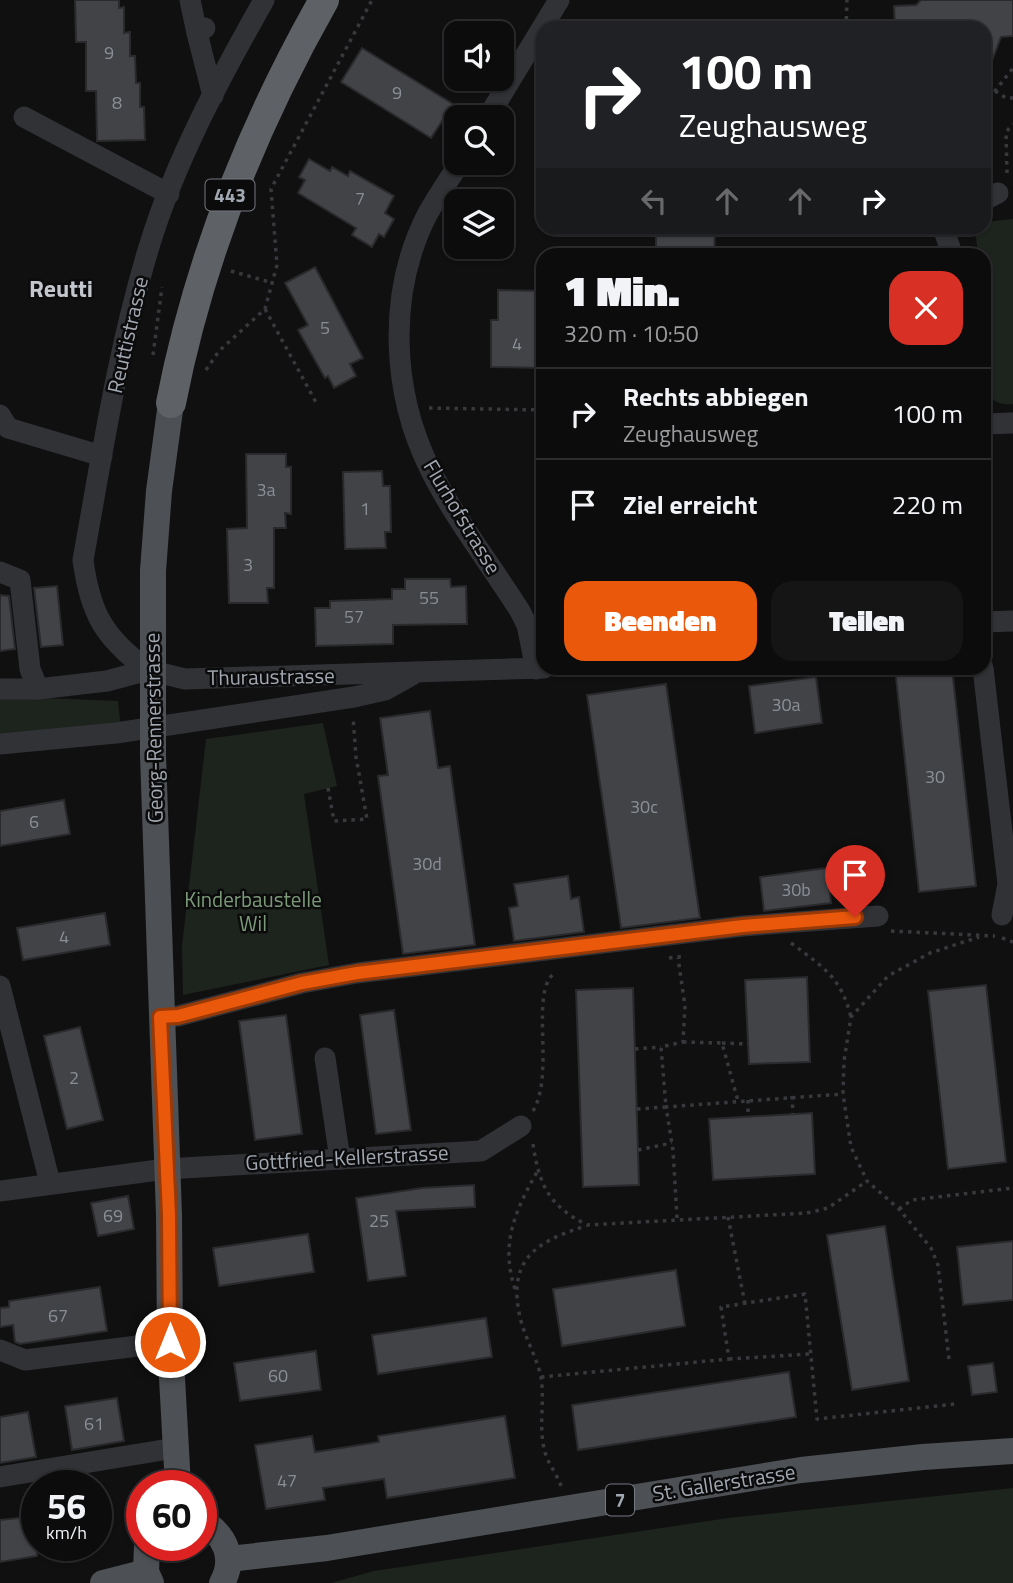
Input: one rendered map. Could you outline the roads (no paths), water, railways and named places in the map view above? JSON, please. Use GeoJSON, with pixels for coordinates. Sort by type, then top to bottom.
{"type":"FeatureCollection","features":[{"type":"Feature","properties":{"kind":"highway","name":"Georg-Rennerstrasse"},"geometry":{"type":"LineString","coordinates":[[172,402],[195,298],[229,197],[277,87],[324,0]]}},
{"type":"Feature","properties":{"kind":"main road","name":"Georg-Rennerstrasse"},"geometry":{"type":"LineString","coordinates":[[172,402],[159,491],[153,571],[153,755],[160,1017],[169,1215],[170,1342],[177,1470]]}},
{"type":"Feature","properties":{"kind":"main road","name":"St. Gallerstrasse"},"geometry":{"type":"LineString","coordinates":[[225,1571],[327,1548],[801,1470],[1013,1451]]}},
{"type":"Feature","properties":{"kind":"main road"},"geometry":{"type":"LineString","coordinates":[[217,1532],[225,1542],[225,1571]]}},
{"type":"Feature","properties":{"kind":"main road"},"geometry":{"type":"LineString","coordinates":[[103,1583],[148,1577]]}},
{"type":"Feature","properties":{"kind":"street"},"geometry":{"type":"LineString","coordinates":[[190,0],[201,30],[214,96]]}},
{"type":"Feature","properties":{"kind":"street","name":"Reuttistrasse"},"geometry":{"type":"LineString","coordinates":[[148,670],[121,650],[100,624],[88,593],[83,560],[123,347],[150,245],[169,194],[214,96],[264,0]]}},
{"type":"Feature","properties":{"kind":"street"},"geometry":{"type":"LineString","coordinates":[[546,21],[559,0]]}},
{"type":"Feature","properties":{"kind":"street"},"geometry":{"type":"LineString","coordinates":[[495,105],[536,38]]}},
{"type":"Feature","properties":{"kind":"street"},"geometry":{"type":"LineString","coordinates":[[24,117],[169,194]]}},
{"type":"Feature","properties":{"kind":"street","name":"Flurhofstrasse"},"geometry":{"type":"LineString","coordinates":[[452,175],[428,213],[416,242],[406,279],[400,313],[399,354],[406,408],[431,472],[520,611],[536,655]]}},
{"type":"Feature","properties":{"kind":"street"},"geometry":{"type":"LineString","coordinates":[[0,415],[8,428],[45,433],[102,456]]}},
{"type":"Feature","properties":{"kind":"street"},"geometry":{"type":"LineString","coordinates":[[991,424],[1013,423]]}},
{"type":"Feature","properties":{"kind":"street"},"geometry":{"type":"LineString","coordinates":[[0,572],[20,580],[30,669],[37,689]]}},
{"type":"Feature","properties":{"kind":"street"},"geometry":{"type":"LineString","coordinates":[[991,622],[1013,621]]}},
{"type":"Feature","properties":{"kind":"street","name":"Thuraustrasse"},"geometry":{"type":"LineString","coordinates":[[0,689],[37,689],[107,681],[148,670],[186,679],[536,669]]}},
{"type":"Feature","properties":{"kind":"street"},"geometry":{"type":"LineString","coordinates":[[0,744],[116,733],[354,697],[385,690],[413,673]]}},
{"type":"Feature","properties":{"kind":"street"},"geometry":{"type":"LineString","coordinates":[[984,675],[1007,884],[1002,915]]}},
{"type":"Feature","properties":{"kind":"street"},"geometry":{"type":"LineString","coordinates":[[160,1017],[178,1016],[302,983],[357,973],[743,926],[883,924]]}},
{"type":"Feature","properties":{"kind":"street"},"geometry":{"type":"LineString","coordinates":[[0,986],[50,1183]]}},
{"type":"Feature","properties":{"kind":"street"},"geometry":{"type":"LineString","coordinates":[[326,1058],[340,1159]]}},
{"type":"Feature","properties":{"kind":"street","name":"Gottfried-Kellerstrasse"},"geometry":{"type":"LineString","coordinates":[[0,1191],[166,1169],[481,1151],[529,1126]]}},
{"type":"Feature","properties":{"kind":"street"},"geometry":{"type":"LineString","coordinates":[[0,1350],[25,1360],[170,1342]]}},
{"type":"Feature","properties":{"kind":"street"},"geometry":{"type":"LineString","coordinates":[[0,1476],[175,1448]]}},
{"type":"Feature","properties":{"kind":"district","name":"Reutti"},"geometry":{"type":"Point","coordinates":[61,289]}},
{"type":"Feature","properties":{"kind":"park label","name":"Kinderbaustelle Wil"},"geometry":{"type":"Point","coordinates":[253,912]}}]}
